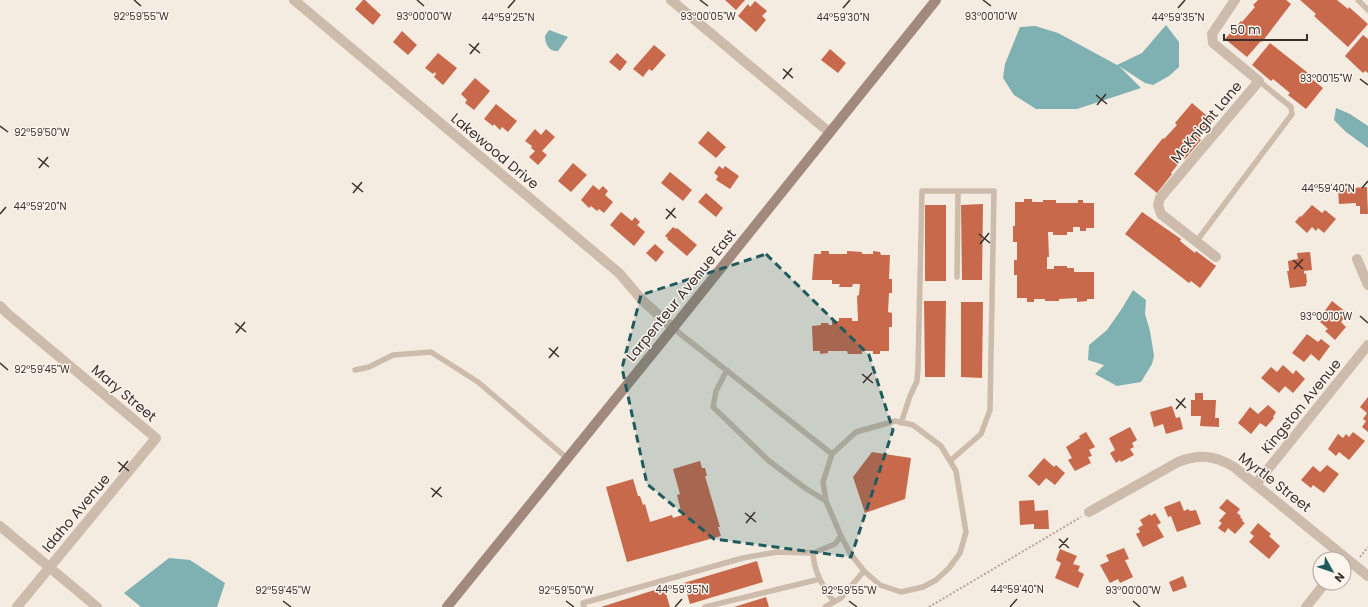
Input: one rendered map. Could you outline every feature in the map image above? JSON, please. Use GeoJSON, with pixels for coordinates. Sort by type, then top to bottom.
{"type":"FeatureCollection","features":[{"type":"Feature","properties":{"kind":"street","name":"Lakewood Drive"},"geometry":{"type":"LineString","coordinates":[[294,0],[619,273],[642,300],[673,328]]}},
{"type":"Feature","properties":{"kind":"street"},"geometry":{"type":"LineString","coordinates":[[671,0],[830,132]]}},
{"type":"Feature","properties":{"kind":"street","name":"Larpenteur Avenue East"},"geometry":{"type":"LineString","coordinates":[[447,607],[936,0]]}},
{"type":"Feature","properties":{"kind":"street","name":"McKnight Lane"},"geometry":{"type":"LineString","coordinates":[[1216,257],[1161,214],[1158,205],[1160,198],[1258,81],[1213,43],[1212,34],[1235,0]]}},
{"type":"Feature","properties":{"kind":"street"},"geometry":{"type":"LineString","coordinates":[[1358,259],[1368,285]]}},
{"type":"Feature","properties":{"kind":"street","name":"Mary Street"},"geometry":{"type":"LineString","coordinates":[[0,306],[156,438]]}},
{"type":"Feature","properties":{"kind":"street","name":"Kingston Avenue"},"geometry":{"type":"LineString","coordinates":[[1256,484],[1368,345]]}},
{"type":"Feature","properties":{"kind":"street","name":"Idaho Avenue"},"geometry":{"type":"LineString","coordinates":[[17,607],[156,438]]}},
{"type":"Feature","properties":{"kind":"street","name":"Myrtle Street"},"geometry":{"type":"LineString","coordinates":[[1088,512],[1178,462],[1200,456],[1213,457],[1234,467],[1337,551]]}},
{"type":"Feature","properties":{"kind":"street"},"geometry":{"type":"LineString","coordinates":[[0,526],[97,607]]}},
{"type":"Feature","properties":{"kind":"street","name":"Myrtle Street"},"geometry":{"type":"LineString","coordinates":[[1352,563],[1368,576]]}},
{"type":"Feature","properties":{"kind":"street"},"geometry":{"type":"LineString","coordinates":[[1306,607],[1319,591]]}},
{"type":"Feature","properties":{"kind":"lane"},"geometry":{"type":"LineString","coordinates":[[1358,0],[1368,10]]}},
{"type":"Feature","properties":{"kind":"lane"},"geometry":{"type":"LineString","coordinates":[[1196,242],[1292,114],[1291,107],[1258,81]]}},
{"type":"Feature","properties":{"kind":"lane"},"geometry":{"type":"LineString","coordinates":[[901,423],[910,396],[917,381],[922,191],[994,191],[990,410],[981,434],[950,461]]}},
{"type":"Feature","properties":{"kind":"lane"},"geometry":{"type":"LineString","coordinates":[[957,277],[958,191]]}},
{"type":"Feature","properties":{"kind":"lane"},"geometry":{"type":"LineString","coordinates":[[673,328],[832,454]]}},
{"type":"Feature","properties":{"kind":"lane"},"geometry":{"type":"LineString","coordinates":[[356,370],[369,367],[393,355],[431,352],[478,382],[568,458]]}},
{"type":"Feature","properties":{"kind":"lane"},"geometry":{"type":"LineString","coordinates":[[727,370],[716,391],[713,407],[769,461],[805,488],[826,501]]}},
{"type":"Feature","properties":{"kind":"lane"},"geometry":{"type":"LineString","coordinates":[[895,421],[913,425],[941,446],[956,471],[966,532],[960,553],[949,568],[936,580],[923,587],[901,592],[880,585],[864,571],[850,553],[826,501],[823,482],[832,454],[856,432],[895,421]]}},
{"type":"Feature","properties":{"kind":"lane"},"geometry":{"type":"LineString","coordinates":[[584,607],[583,603],[743,558],[777,552],[813,553],[835,544],[841,536]]}},
{"type":"Feature","properties":{"kind":"lane"},"geometry":{"type":"LineString","coordinates":[[813,553],[814,565],[820,579],[834,602]]}},
{"type":"Feature","properties":{"kind":"lane"},"geometry":{"type":"LineString","coordinates":[[825,607],[841,598],[864,571]]}},
{"type":"Feature","properties":{"kind":"lane"},"geometry":{"type":"LineString","coordinates":[[705,607],[820,579]]}},
{"type":"Feature","properties":{"kind":"path"},"geometry":{"type":"LineString","coordinates":[[928,607],[1088,512]]}},
{"type":"Feature","properties":{"kind":"highlighted area"},"geometry":{"type":"Polygon","coordinates":[[[766,254],[869,355],[893,430],[851,557],[714,539],[647,484],[622,368],[641,295],[766,254]]]}},
{"type":"Feature","properties":{"kind":"water"},"geometry":{"type":"Polygon","coordinates":[[[1166,25],[1179,42],[1179,67],[1169,76],[1153,85],[1145,83],[1119,66],[1141,88],[1077,109],[1036,109],[1014,95],[1003,78],[1005,64],[1020,27],[1035,26],[1058,33],[1117,65],[1142,53],[1166,25]]]}},
{"type":"Feature","properties":{"kind":"water"},"geometry":{"type":"Polygon","coordinates":[[[549,30],[568,37],[558,51],[550,49],[547,45],[545,36],[549,30]]]}},
{"type":"Feature","properties":{"kind":"water"},"geometry":{"type":"Polygon","coordinates":[[[1336,108],[1350,114],[1368,126],[1368,148],[1346,132],[1334,120],[1336,108]]]}},
{"type":"Feature","properties":{"kind":"water"},"geometry":{"type":"Polygon","coordinates":[[[1133,290],[1146,300],[1145,314],[1150,331],[1154,356],[1152,364],[1141,382],[1117,386],[1095,374],[1104,365],[1088,360],[1089,345],[1107,330],[1133,290]]]}},
{"type":"Feature","properties":{"kind":"water"},"geometry":{"type":"Polygon","coordinates":[[[169,558],[190,560],[225,583],[217,607],[141,607],[124,593],[169,558]]]}},
{"type":"Feature","properties":{"kind":"building"},"geometry":{"type":"Polygon","coordinates":[[[363,0],[365,0],[381,15],[373,25],[355,9],[363,0]]]}},
{"type":"Feature","properties":{"kind":"building"},"geometry":{"type":"Polygon","coordinates":[[[725,0],[745,0],[736,10],[725,0]]]}},
{"type":"Feature","properties":{"kind":"building"},"geometry":{"type":"Polygon","coordinates":[[[1258,0],[1286,0],[1291,4],[1262,42],[1261,41],[1247,57],[1225,39],[1255,7],[1253,5],[1258,0]]]}},
{"type":"Feature","properties":{"kind":"building"},"geometry":{"type":"Polygon","coordinates":[[[1300,0],[1337,0],[1348,9],[1349,7],[1368,24],[1348,47],[1314,16],[1316,14],[1300,0]]]}},
{"type":"Feature","properties":{"kind":"building"},"geometry":{"type":"Polygon","coordinates":[[[755,1],[767,11],[762,16],[766,20],[756,32],[738,16],[748,4],[750,7],[755,1]]]}},
{"type":"Feature","properties":{"kind":"building"},"geometry":{"type":"Polygon","coordinates":[[[402,31],[417,45],[408,55],[393,42],[402,31]]]}},
{"type":"Feature","properties":{"kind":"building"},"geometry":{"type":"Polygon","coordinates":[[[1363,35],[1368,39],[1368,73],[1365,71],[1363,73],[1345,56],[1363,35]]]}},
{"type":"Feature","properties":{"kind":"building"},"geometry":{"type":"Polygon","coordinates":[[[1270,43],[1308,73],[1306,74],[1323,88],[1306,109],[1288,95],[1290,93],[1273,79],[1271,81],[1252,65],[1270,43]]]}},
{"type":"Feature","properties":{"kind":"building"},"geometry":{"type":"Polygon","coordinates":[[[654,45],[666,55],[652,71],[649,69],[643,77],[633,69],[654,45]]]}},
{"type":"Feature","properties":{"kind":"building"},"geometry":{"type":"Polygon","coordinates":[[[830,49],[846,63],[838,73],[821,60],[830,49]]]}},
{"type":"Feature","properties":{"kind":"building"},"geometry":{"type":"Polygon","coordinates":[[[438,53],[457,68],[443,85],[434,77],[436,74],[435,72],[433,74],[425,68],[438,53]]]}},
{"type":"Feature","properties":{"kind":"building"},"geometry":{"type":"Polygon","coordinates":[[[617,53],[627,62],[620,71],[609,62],[617,53]]]}},
{"type":"Feature","properties":{"kind":"building"},"geometry":{"type":"Polygon","coordinates":[[[475,78],[490,91],[474,110],[465,103],[467,100],[461,94],[475,78]]]}},
{"type":"Feature","properties":{"kind":"building"},"geometry":{"type":"Polygon","coordinates":[[[1192,103],[1213,121],[1199,138],[1201,140],[1185,159],[1183,158],[1157,193],[1134,174],[1163,138],[1164,139],[1177,125],[1175,123],[1192,103]]]}},
{"type":"Feature","properties":{"kind":"building"},"geometry":{"type":"Polygon","coordinates":[[[496,104],[517,121],[508,132],[502,127],[500,130],[494,124],[493,126],[484,119],[496,104]]]}},
{"type":"Feature","properties":{"kind":"building"},"geometry":{"type":"Polygon","coordinates":[[[535,129],[541,135],[546,129],[555,137],[542,151],[547,155],[538,165],[529,157],[535,151],[531,148],[532,146],[525,141],[535,129]]]}},
{"type":"Feature","properties":{"kind":"building"},"geometry":{"type":"Polygon","coordinates":[[[708,131],[726,147],[716,158],[698,143],[708,131]]]}},
{"type":"Feature","properties":{"kind":"building"},"geometry":{"type":"Polygon","coordinates":[[[573,163],[587,175],[571,192],[558,181],[573,163]]]}},
{"type":"Feature","properties":{"kind":"building"},"geometry":{"type":"Polygon","coordinates":[[[719,166],[723,169],[725,166],[739,176],[730,189],[716,180],[718,176],[714,173],[719,166]]]}},
{"type":"Feature","properties":{"kind":"building"},"geometry":{"type":"Polygon","coordinates":[[[670,172],[692,190],[683,201],[661,183],[670,172]]]}},
{"type":"Feature","properties":{"kind":"building"},"geometry":{"type":"Polygon","coordinates":[[[593,185],[599,190],[603,186],[608,191],[605,195],[613,202],[604,213],[599,209],[597,211],[591,206],[589,208],[581,200],[593,185]]]}},
{"type":"Feature","properties":{"kind":"building"},"geometry":{"type":"Polygon","coordinates":[[[1367,187],[1368,214],[1360,214],[1360,206],[1356,206],[1356,203],[1339,204],[1338,189],[1367,187]]]}},
{"type":"Feature","properties":{"kind":"building"},"geometry":{"type":"Polygon","coordinates":[[[706,193],[723,208],[716,217],[698,202],[706,193]]]}},
{"type":"Feature","properties":{"kind":"building"},"geometry":{"type":"Polygon","coordinates":[[[1024,199],[1032,199],[1032,202],[1056,200],[1056,203],[1078,203],[1078,200],[1083,200],[1083,203],[1094,203],[1094,228],[1086,228],[1086,231],[1080,231],[1080,227],[1073,227],[1073,232],[1067,232],[1067,235],[1053,235],[1053,232],[1048,232],[1049,257],[1047,257],[1047,269],[1054,269],[1054,266],[1067,266],[1067,268],[1074,268],[1074,272],[1094,272],[1094,299],[1087,299],[1087,301],[1077,302],[1077,298],[1059,299],[1059,301],[1034,299],[1034,302],[1027,302],[1027,298],[1017,298],[1017,275],[1014,275],[1014,260],[1017,260],[1017,242],[1013,242],[1013,226],[1015,226],[1015,202],[1024,202],[1024,199]]]}},
{"type":"Feature","properties":{"kind":"building"},"geometry":{"type":"Polygon","coordinates":[[[983,204],[982,280],[962,280],[961,205],[983,204]]]}},
{"type":"Feature","properties":{"kind":"building"},"geometry":{"type":"Polygon","coordinates":[[[925,205],[946,205],[946,281],[925,281],[925,205]]]}},
{"type":"Feature","properties":{"kind":"building"},"geometry":{"type":"Polygon","coordinates":[[[1312,205],[1322,213],[1325,210],[1336,219],[1324,233],[1318,228],[1316,231],[1312,227],[1307,233],[1295,222],[1312,205]]]}},
{"type":"Feature","properties":{"kind":"building"},"geometry":{"type":"Polygon","coordinates":[[[621,212],[632,221],[635,217],[640,222],[637,225],[645,232],[634,246],[610,225],[621,212]]]}},
{"type":"Feature","properties":{"kind":"building"},"geometry":{"type":"Polygon","coordinates":[[[1142,212],[1181,239],[1180,241],[1195,253],[1196,251],[1216,266],[1200,288],[1191,281],[1189,283],[1125,234],[1142,212]]]}},
{"type":"Feature","properties":{"kind":"building"},"geometry":{"type":"Polygon","coordinates":[[[673,227],[676,229],[677,228],[697,245],[687,256],[665,236],[673,227]]]}},
{"type":"Feature","properties":{"kind":"building"},"geometry":{"type":"Polygon","coordinates":[[[655,244],[664,252],[656,262],[646,253],[655,244]]]}},
{"type":"Feature","properties":{"kind":"building"},"geometry":{"type":"Polygon","coordinates":[[[821,251],[829,251],[829,254],[847,254],[847,251],[862,252],[862,254],[873,254],[873,251],[880,252],[881,255],[890,255],[889,279],[892,279],[892,293],[889,293],[888,312],[892,313],[892,327],[889,327],[889,351],[880,351],[880,354],[873,354],[873,351],[862,351],[862,354],[848,354],[847,351],[828,351],[828,353],[820,354],[820,351],[813,351],[812,326],[821,325],[821,323],[828,323],[829,325],[832,325],[832,321],[839,321],[839,318],[852,318],[852,321],[858,321],[857,296],[859,295],[860,284],[853,284],[852,287],[839,287],[840,284],[832,284],[832,280],[812,280],[814,254],[821,254],[821,251]]]}},
{"type":"Feature","properties":{"kind":"building"},"geometry":{"type":"Polygon","coordinates":[[[1310,252],[1312,270],[1304,271],[1304,274],[1306,273],[1306,286],[1290,288],[1287,271],[1289,271],[1288,261],[1298,259],[1297,253],[1310,252]]]}},
{"type":"Feature","properties":{"kind":"building"},"geometry":{"type":"Polygon","coordinates":[[[924,301],[946,301],[945,377],[925,377],[924,301]]]}},
{"type":"Feature","properties":{"kind":"building"},"geometry":{"type":"Polygon","coordinates":[[[1332,301],[1346,312],[1342,316],[1344,318],[1341,322],[1346,327],[1335,340],[1325,331],[1328,329],[1318,320],[1332,301]]]}},
{"type":"Feature","properties":{"kind":"building"},"geometry":{"type":"Polygon","coordinates":[[[961,302],[983,302],[982,378],[961,377],[961,302]]]}},
{"type":"Feature","properties":{"kind":"building"},"geometry":{"type":"Polygon","coordinates":[[[1307,334],[1318,342],[1321,339],[1330,346],[1319,361],[1311,354],[1304,362],[1292,353],[1307,334]]]}},
{"type":"Feature","properties":{"kind":"building"},"geometry":{"type":"Polygon","coordinates":[[[1283,365],[1293,374],[1296,370],[1305,379],[1293,393],[1285,386],[1279,393],[1261,378],[1271,367],[1277,372],[1283,365]]]}},
{"type":"Feature","properties":{"kind":"building"},"geometry":{"type":"Polygon","coordinates":[[[1195,393],[1203,393],[1203,400],[1216,400],[1215,418],[1219,418],[1219,427],[1200,426],[1201,416],[1191,416],[1191,400],[1195,400],[1195,393]]]}},
{"type":"Feature","properties":{"kind":"building"},"geometry":{"type":"Polygon","coordinates":[[[1368,397],[1368,432],[1362,427],[1366,421],[1363,419],[1367,413],[1360,407],[1368,397]]]}},
{"type":"Feature","properties":{"kind":"building"},"geometry":{"type":"Polygon","coordinates":[[[1268,405],[1276,412],[1273,417],[1274,418],[1266,427],[1260,423],[1251,434],[1238,423],[1250,407],[1258,414],[1268,405]]]}},
{"type":"Feature","properties":{"kind":"building"},"geometry":{"type":"Polygon","coordinates":[[[1172,406],[1176,418],[1180,417],[1183,429],[1166,434],[1163,424],[1154,427],[1150,412],[1172,406]]]}},
{"type":"Feature","properties":{"kind":"building"},"geometry":{"type":"Polygon","coordinates":[[[1130,427],[1137,440],[1132,443],[1134,447],[1130,449],[1134,455],[1116,463],[1110,453],[1115,450],[1109,438],[1130,427]]]}},
{"type":"Feature","properties":{"kind":"building"},"geometry":{"type":"Polygon","coordinates":[[[1086,432],[1095,447],[1089,450],[1092,456],[1088,457],[1091,463],[1075,471],[1068,460],[1072,458],[1066,447],[1086,432]]]}},
{"type":"Feature","properties":{"kind":"building"},"geometry":{"type":"Polygon","coordinates":[[[1353,432],[1365,441],[1349,460],[1339,452],[1336,456],[1328,449],[1338,434],[1343,438],[1346,434],[1349,437],[1353,432]]]}},
{"type":"Feature","properties":{"kind":"building"},"geometry":{"type":"Polygon","coordinates":[[[872,452],[911,458],[905,499],[865,513],[853,477],[872,452]]]}},
{"type":"Feature","properties":{"kind":"building"},"geometry":{"type":"Polygon","coordinates":[[[1044,458],[1054,467],[1056,465],[1065,473],[1055,485],[1046,478],[1039,486],[1028,476],[1044,458]]]}},
{"type":"Feature","properties":{"kind":"building"},"geometry":{"type":"Polygon","coordinates":[[[700,461],[702,468],[705,468],[707,476],[705,476],[720,527],[718,527],[721,536],[627,562],[606,487],[633,479],[638,496],[640,496],[643,505],[645,504],[650,522],[672,515],[673,518],[682,515],[677,495],[680,494],[673,469],[700,461]]]}},
{"type":"Feature","properties":{"kind":"building"},"geometry":{"type":"Polygon","coordinates":[[[1327,465],[1339,474],[1324,493],[1313,485],[1311,488],[1301,480],[1313,466],[1320,472],[1327,465]]]}},
{"type":"Feature","properties":{"kind":"building"},"geometry":{"type":"Polygon","coordinates":[[[1227,499],[1240,509],[1237,513],[1241,516],[1242,521],[1245,523],[1235,534],[1228,528],[1225,533],[1218,528],[1222,523],[1219,521],[1226,513],[1219,508],[1227,499]]]}},
{"type":"Feature","properties":{"kind":"building"},"geometry":{"type":"Polygon","coordinates":[[[1034,500],[1035,511],[1048,510],[1049,529],[1034,529],[1034,524],[1020,525],[1019,501],[1034,500]]]}},
{"type":"Feature","properties":{"kind":"building"},"geometry":{"type":"Polygon","coordinates":[[[1180,501],[1184,511],[1188,509],[1190,511],[1196,510],[1201,524],[1177,532],[1171,516],[1168,517],[1164,507],[1180,501]]]}},
{"type":"Feature","properties":{"kind":"building"},"geometry":{"type":"Polygon","coordinates":[[[1155,513],[1161,523],[1157,525],[1164,537],[1143,547],[1136,534],[1140,532],[1138,528],[1143,525],[1140,520],[1150,514],[1151,516],[1155,513]]]}},
{"type":"Feature","properties":{"kind":"building"},"geometry":{"type":"Polygon","coordinates":[[[1258,523],[1271,534],[1269,536],[1280,546],[1269,559],[1249,542],[1254,536],[1250,533],[1258,523]]]}},
{"type":"Feature","properties":{"kind":"building"},"geometry":{"type":"Polygon","coordinates":[[[1124,548],[1129,559],[1125,560],[1133,577],[1120,583],[1118,579],[1110,583],[1100,565],[1109,561],[1106,555],[1124,548]]]}},
{"type":"Feature","properties":{"kind":"building"},"geometry":{"type":"Polygon","coordinates":[[[1060,549],[1077,556],[1073,564],[1080,566],[1078,571],[1084,574],[1078,588],[1055,578],[1061,563],[1056,560],[1060,549]]]}},
{"type":"Feature","properties":{"kind":"building"},"geometry":{"type":"Polygon","coordinates":[[[757,561],[763,582],[690,604],[684,583],[757,561]]]}},
{"type":"Feature","properties":{"kind":"building"},"geometry":{"type":"Polygon","coordinates":[[[1183,576],[1187,587],[1173,592],[1169,582],[1183,576]]]}},
{"type":"Feature","properties":{"kind":"building"},"geometry":{"type":"Polygon","coordinates":[[[664,587],[670,607],[601,607],[664,587]]]}},
{"type":"Feature","properties":{"kind":"building"},"geometry":{"type":"Polygon","coordinates":[[[766,597],[769,607],[734,607],[766,597]]]}}]}
